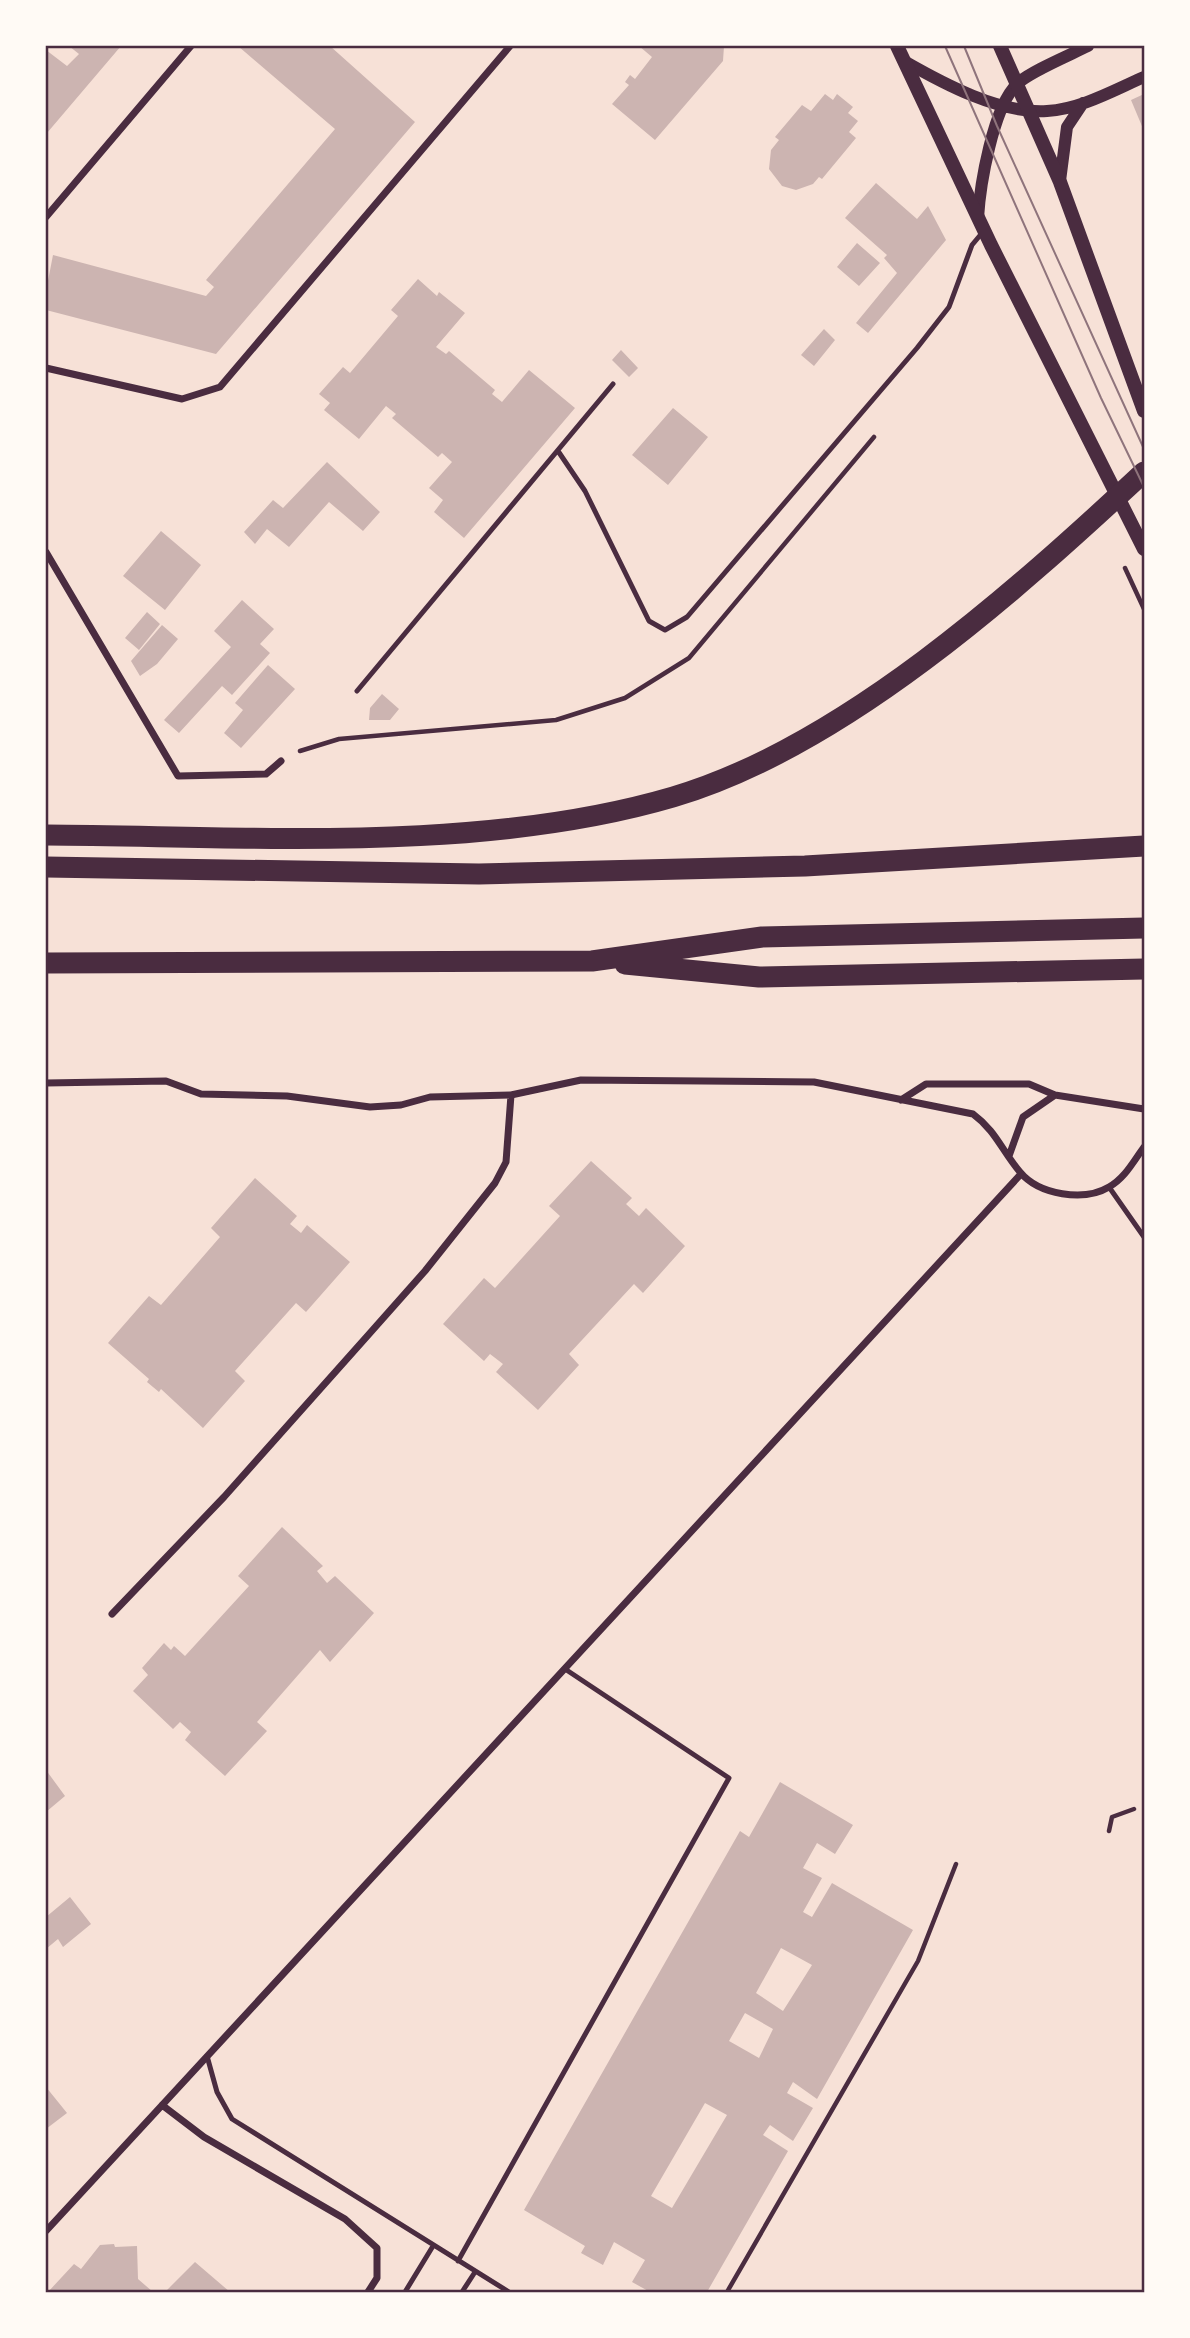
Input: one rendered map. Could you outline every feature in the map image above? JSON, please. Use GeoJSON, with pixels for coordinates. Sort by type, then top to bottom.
{"type":"FeatureCollection","features":[{"type":"Feature","properties":{"kind":"highway"},"geometry":{"type":"LineString","coordinates":[[46,835],[368,836],[503,830],[585,818],[675,797],[753,765],[809,738],[852,709],[948,642],[1086,526],[1144,472]]}},
{"type":"Feature","properties":{"kind":"highway"},"geometry":{"type":"LineString","coordinates":[[46,867],[479,874],[805,866],[1144,846]]}},
{"type":"Feature","properties":{"kind":"highway"},"geometry":{"type":"LineString","coordinates":[[592,961],[762,937],[1144,928]]}},
{"type":"Feature","properties":{"kind":"highway"},"geometry":{"type":"LineString","coordinates":[[46,963],[592,961],[759,977],[1144,970]]}},
{"type":"Feature","properties":{"kind":"main road"},"geometry":{"type":"LineString","coordinates":[[897,46],[981,224],[1144,550]]}},
{"type":"Feature","properties":{"kind":"main road"},"geometry":{"type":"LineString","coordinates":[[1000,46],[1060,182],[1144,411]]}},
{"type":"Feature","properties":{"kind":"street"},"geometry":{"type":"LineString","coordinates":[[46,217],[191,46]]}},
{"type":"Feature","properties":{"kind":"street"},"geometry":{"type":"LineString","coordinates":[[46,368],[182,399],[220,387],[510,46]]}},
{"type":"Feature","properties":{"kind":"street"},"geometry":{"type":"LineString","coordinates":[[981,224],[984,165],[1005,105],[1017,84],[1088,46]]}},
{"type":"Feature","properties":{"kind":"street"},"geometry":{"type":"LineString","coordinates":[[904,61],[947,83],[1005,105],[1030,110],[1058,110],[1083,103],[1144,77]]}},
{"type":"Feature","properties":{"kind":"street"},"geometry":{"type":"LineString","coordinates":[[1060,182],[1065,135],[1083,103]]}},
{"type":"Feature","properties":{"kind":"street"},"geometry":{"type":"LineString","coordinates":[[46,552],[178,776],[267,774],[281,761]]}},
{"type":"Feature","properties":{"kind":"street"},"geometry":{"type":"LineString","coordinates":[[46,1083],[166,1081],[201,1094],[287,1096],[370,1107],[401,1105],[430,1097],[511,1095],[581,1080],[814,1082],[973,1114],[991,1128],[1021,1174],[1041,1187],[1060,1193],[1089,1195],[1109,1187],[1126,1173],[1144,1147]]}},
{"type":"Feature","properties":{"kind":"street"},"geometry":{"type":"LineString","coordinates":[[901,1100],[926,1084],[1029,1084],[1055,1095],[1144,1109]]}},
{"type":"Feature","properties":{"kind":"street"},"geometry":{"type":"LineString","coordinates":[[112,1614],[224,1497],[344,1363],[425,1271],[495,1183],[506,1162],[511,1095]]}},
{"type":"Feature","properties":{"kind":"street"},"geometry":{"type":"LineString","coordinates":[[1009,1156],[1023,1118],[1055,1095]]}},
{"type":"Feature","properties":{"kind":"street"},"geometry":{"type":"LineString","coordinates":[[46,2231],[1021,1174]]}},
{"type":"Feature","properties":{"kind":"street"},"geometry":{"type":"LineString","coordinates":[[162,2105],[204,2137],[345,2219],[377,2248],[377,2278],[368,2292]]}},
{"type":"Feature","properties":{"kind":"lane"},"geometry":{"type":"LineString","coordinates":[[558,451],[585,491],[649,621],[665,631],[687,617],[949,307],[981,224]]}},
{"type":"Feature","properties":{"kind":"lane"},"geometry":{"type":"LineString","coordinates":[[357,691],[612,384]]}},
{"type":"Feature","properties":{"kind":"lane"},"geometry":{"type":"LineString","coordinates":[[1109,1187],[1144,1237]]}},
{"type":"Feature","properties":{"kind":"lane"},"geometry":{"type":"LineString","coordinates":[[458,2262],[729,1778],[565,1669]]}},
{"type":"Feature","properties":{"kind":"lane"},"geometry":{"type":"LineString","coordinates":[[207,2056],[217,2092],[232,2119],[509,2292]]}},
{"type":"Feature","properties":{"kind":"lane"},"geometry":{"type":"LineString","coordinates":[[405,2292],[433,2246]]}},
{"type":"Feature","properties":{"kind":"lane"},"geometry":{"type":"LineString","coordinates":[[462,2292],[475,2272]]}},
{"type":"Feature","properties":{"kind":"path"},"geometry":{"type":"LineString","coordinates":[[281,761],[309,746],[339,740],[556,720],[625,698],[690,658],[882,428]]}},
{"type":"Feature","properties":{"kind":"path"},"geometry":{"type":"LineString","coordinates":[[1109,1831],[1112,1817],[1134,1809]]}},
{"type":"Feature","properties":{"kind":"path"},"geometry":{"type":"LineString","coordinates":[[727,2292],[918,1961],[956,1864]]}},
{"type":"Feature","properties":{"kind":"building"},"geometry":{"type":"Polygon","coordinates":[[[69,46],[121,46],[47,133],[46,50],[67,66],[79,54],[69,46]]]}},
{"type":"Feature","properties":{"kind":"building"},"geometry":{"type":"Polygon","coordinates":[[[238,46],[330,46],[415,122],[216,354],[46,310],[46,291],[53,255],[206,296],[214,287],[206,280],[335,129],[238,46]]]}},
{"type":"Feature","properties":{"kind":"building"},"geometry":{"type":"Polygon","coordinates":[[[639,46],[724,46],[723,61],[655,140],[612,104],[629,85],[625,82],[630,75],[635,79],[652,57],[639,46]]]}},
{"type":"Feature","properties":{"kind":"building"},"geometry":{"type":"Polygon","coordinates":[[[825,94],[833,100],[837,94],[853,107],[848,113],[858,121],[849,132],[856,138],[822,179],[819,177],[813,184],[796,190],[782,186],[769,169],[771,150],[779,140],[775,137],[802,105],[811,111],[825,94]]]}},
{"type":"Feature","properties":{"kind":"building"},"geometry":{"type":"Polygon","coordinates":[[[1144,94],[1144,131],[1131,100],[1144,94]]]}},
{"type":"Feature","properties":{"kind":"building"},"geometry":{"type":"Polygon","coordinates":[[[876,183],[917,219],[928,206],[946,240],[868,333],[856,323],[897,273],[884,258],[887,255],[845,218],[876,183]]]}},
{"type":"Feature","properties":{"kind":"building"},"geometry":{"type":"Polygon","coordinates":[[[857,243],[880,263],[859,286],[837,267],[857,243]]]}},
{"type":"Feature","properties":{"kind":"building"},"geometry":{"type":"Polygon","coordinates":[[[418,279],[437,296],[439,292],[465,313],[436,347],[446,354],[449,351],[495,390],[492,394],[502,402],[529,370],[575,408],[464,538],[434,512],[443,500],[429,488],[452,462],[442,453],[438,457],[392,418],[396,414],[386,406],[359,439],[324,410],[330,403],[319,394],[343,367],[350,373],[398,316],[391,310],[418,279]]]}},
{"type":"Feature","properties":{"kind":"building"},"geometry":{"type":"Polygon","coordinates":[[[824,329],[835,340],[814,366],[801,355],[824,329]]]}},
{"type":"Feature","properties":{"kind":"building"},"geometry":{"type":"Polygon","coordinates":[[[621,350],[638,368],[629,377],[612,360],[621,350]]]}},
{"type":"Feature","properties":{"kind":"building"},"geometry":{"type":"Polygon","coordinates":[[[673,408],[708,437],[668,485],[632,455],[673,408]]]}},
{"type":"Feature","properties":{"kind":"building"},"geometry":{"type":"Polygon","coordinates":[[[327,462],[380,512],[363,531],[329,502],[289,547],[267,529],[255,544],[244,532],[273,500],[283,508],[327,462]]]}},
{"type":"Feature","properties":{"kind":"building"},"geometry":{"type":"Polygon","coordinates":[[[161,531],[201,565],[165,610],[123,576],[161,531]]]}},
{"type":"Feature","properties":{"kind":"building"},"geometry":{"type":"Polygon","coordinates":[[[242,600],[274,629],[260,644],[270,653],[232,695],[222,686],[179,733],[164,720],[231,647],[214,631],[242,600]]]}},
{"type":"Feature","properties":{"kind":"building"},"geometry":{"type":"Polygon","coordinates":[[[147,612],[160,624],[139,650],[125,638],[147,612]]]}},
{"type":"Feature","properties":{"kind":"building"},"geometry":{"type":"Polygon","coordinates":[[[162,625],[178,639],[157,664],[140,676],[131,661],[162,625]]]}},
{"type":"Feature","properties":{"kind":"building"},"geometry":{"type":"Polygon","coordinates":[[[268,665],[295,689],[241,748],[224,733],[243,710],[235,703],[268,665]]]}},
{"type":"Feature","properties":{"kind":"building"},"geometry":{"type":"Polygon","coordinates":[[[382,694],[399,709],[390,720],[369,720],[370,708],[382,694]]]}},
{"type":"Feature","properties":{"kind":"building"},"geometry":{"type":"Polygon","coordinates":[[[591,1161],[632,1198],[626,1204],[639,1216],[646,1208],[685,1246],[643,1293],[634,1284],[569,1354],[579,1365],[538,1410],[496,1372],[503,1364],[490,1354],[484,1361],[443,1324],[484,1278],[495,1288],[560,1216],[549,1206],[591,1161]]]}},
{"type":"Feature","properties":{"kind":"building"},"geometry":{"type":"Polygon","coordinates":[[[255,1178],[297,1216],[290,1224],[301,1233],[307,1225],[350,1262],[306,1312],[296,1303],[235,1371],[245,1381],[203,1428],[161,1389],[159,1392],[147,1382],[149,1379],[108,1343],[149,1296],[161,1305],[220,1237],[211,1228],[255,1178]]]}},
{"type":"Feature","properties":{"kind":"building"},"geometry":{"type":"Polygon","coordinates":[[[282,1527],[323,1566],[317,1571],[327,1583],[335,1576],[374,1613],[330,1662],[320,1650],[257,1722],[267,1731],[225,1776],[185,1740],[191,1732],[180,1722],[173,1729],[133,1691],[148,1675],[142,1668],[164,1643],[171,1650],[174,1646],[185,1656],[249,1586],[238,1576],[282,1527]]]}},
{"type":"Feature","properties":{"kind":"building"},"geometry":{"type":"Polygon","coordinates":[[[46,1770],[65,1796],[46,1812],[46,1770]]]}},
{"type":"Feature","properties":{"kind":"building"},"geometry":{"type":"Polygon","coordinates":[[[780,1782],[853,1825],[835,1854],[817,1843],[803,1868],[822,1878],[803,1912],[812,1917],[832,1883],[913,1930],[817,2099],[793,2082],[787,2093],[813,2108],[793,2141],[770,2125],[763,2135],[788,2151],[707,2292],[650,2292],[632,2282],[645,2260],[614,2242],[603,2265],[581,2253],[585,2246],[524,2210],[740,1831],[749,1837],[780,1782]],[[781,1948],[756,1993],[783,2011],[812,1965],[781,1948]],[[745,2013],[729,2041],[759,2058],[773,2029],[745,2013]],[[705,2103],[651,2196],[672,2208],[727,2115],[705,2103]]]}},
{"type":"Feature","properties":{"kind":"building"},"geometry":{"type":"Polygon","coordinates":[[[70,1897],[91,1924],[63,1947],[58,1939],[46,1949],[46,1917],[70,1897]]]}},
{"type":"Feature","properties":{"kind":"building"},"geometry":{"type":"Polygon","coordinates":[[[46,2087],[67,2113],[46,2129],[46,2087]]]}},
{"type":"Feature","properties":{"kind":"building"},"geometry":{"type":"Polygon","coordinates":[[[114,2244],[115,2247],[137,2246],[138,2279],[153,2292],[48,2292],[74,2264],[81,2269],[100,2245],[114,2244]]]}},
{"type":"Feature","properties":{"kind":"building"},"geometry":{"type":"Polygon","coordinates":[[[195,2262],[230,2292],[165,2292],[195,2262]]]}},
{"type":"Feature","properties":{"kind":"tram line"},"geometry":{"type":"LineString","coordinates":[[945,46],[1101,398],[1144,487]]}},
{"type":"Feature","properties":{"kind":"tram line"},"geometry":{"type":"LineString","coordinates":[[964,46],[997,126],[1144,449]]}}]}
